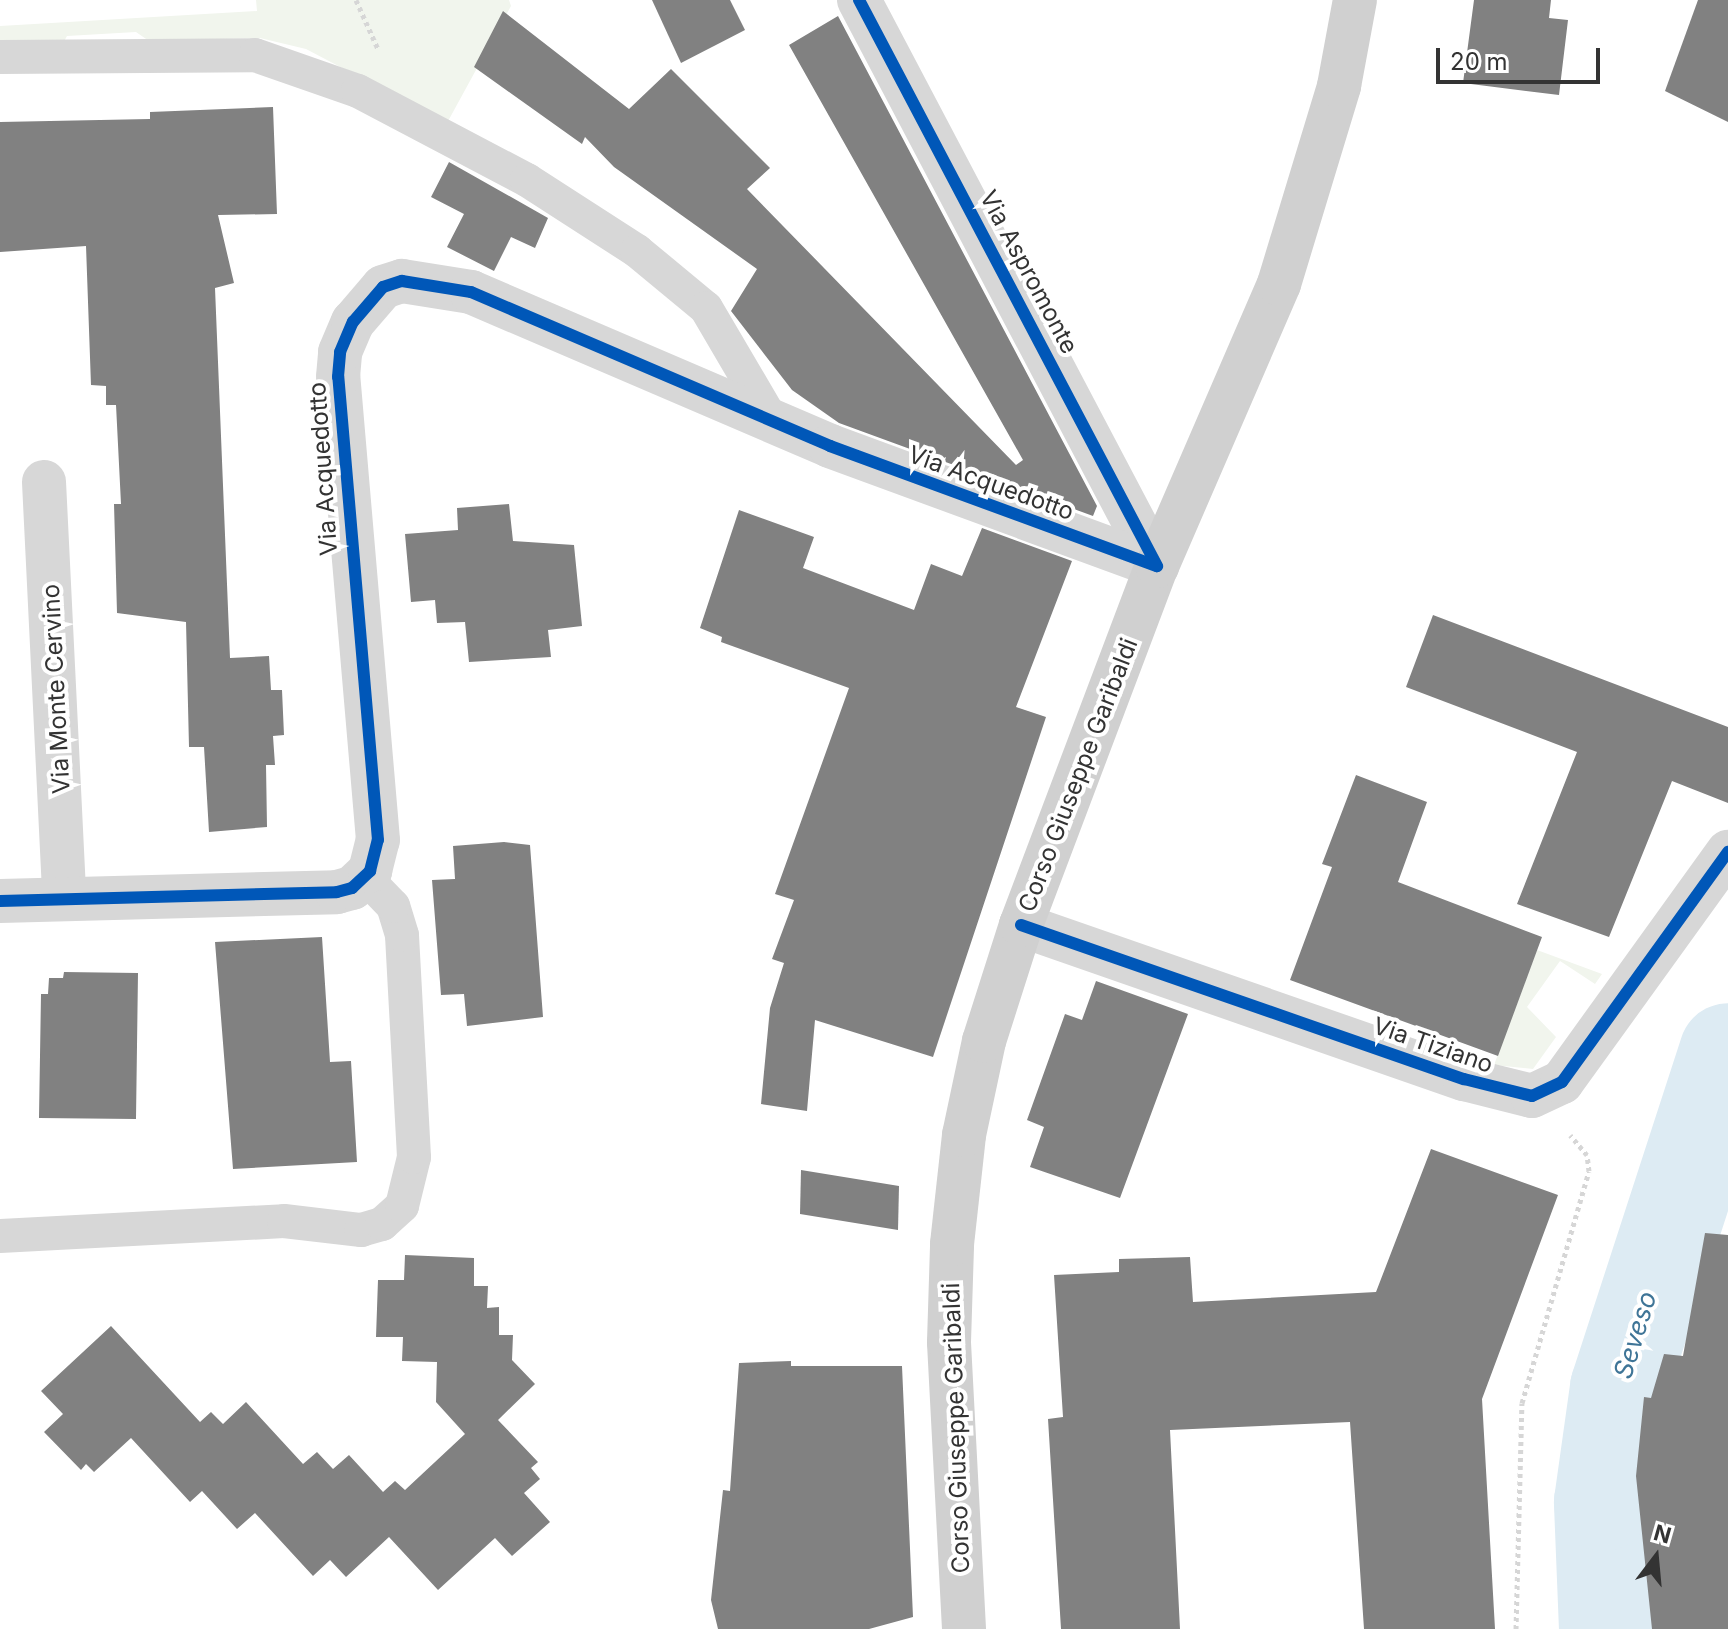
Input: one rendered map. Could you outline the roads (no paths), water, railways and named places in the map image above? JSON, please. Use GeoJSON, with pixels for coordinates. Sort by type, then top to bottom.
{"type":"FeatureCollection","features":[{"type":"Feature","properties":{"kind":"main road","name":"Corso Giuseppe Garibaldi"},"geometry":{"type":"LineString","coordinates":[[964,1629],[949,1356],[952,1244],[964,1135],[1021,925],[1157,566],[1279,284],[1339,86],[1355,0]]}},
{"type":"Feature","properties":{"kind":"street","name":"Via Aspromonte"},"geometry":{"type":"LineString","coordinates":[[859,0],[1157,566]]}},
{"type":"Feature","properties":{"kind":"street","name":"Via Acquedotto"},"geometry":{"type":"LineString","coordinates":[[365,877],[378,840],[338,377],[340,352],[367,301],[402,281],[471,292],[773,422],[1157,566]]}},
{"type":"Feature","properties":{"kind":"street","name":"Via Monte Cervino"},"geometry":{"type":"LineString","coordinates":[[44,482],[64,897]]}},
{"type":"Feature","properties":{"kind":"street","name":"Via Tiziano"},"geometry":{"type":"LineString","coordinates":[[1021,925],[1511,1094],[1549,1092],[1562,1082],[1728,852]]}},
{"type":"Feature","properties":{"kind":"street"},"geometry":{"type":"LineString","coordinates":[[0,901],[64,897],[328,893],[352,888],[365,877]]}},
{"type":"Feature","properties":{"kind":"lane"},"geometry":{"type":"LineString","coordinates":[[0,57],[255,55],[358,91],[527,180],[648,260],[706,308],[773,422]]}},
{"type":"Feature","properties":{"kind":"lane"},"geometry":{"type":"LineString","coordinates":[[0,1236],[284,1221],[361,1230],[382,1224],[402,1206],[414,1157],[402,935],[393,906],[365,877]]}},
{"type":"Feature","properties":{"kind":"waterway","name":"Seveso"},"geometry":{"type":"LineString","coordinates":[[1608,1629],[1603,1502],[1619,1388],[1728,1052]]}}]}
